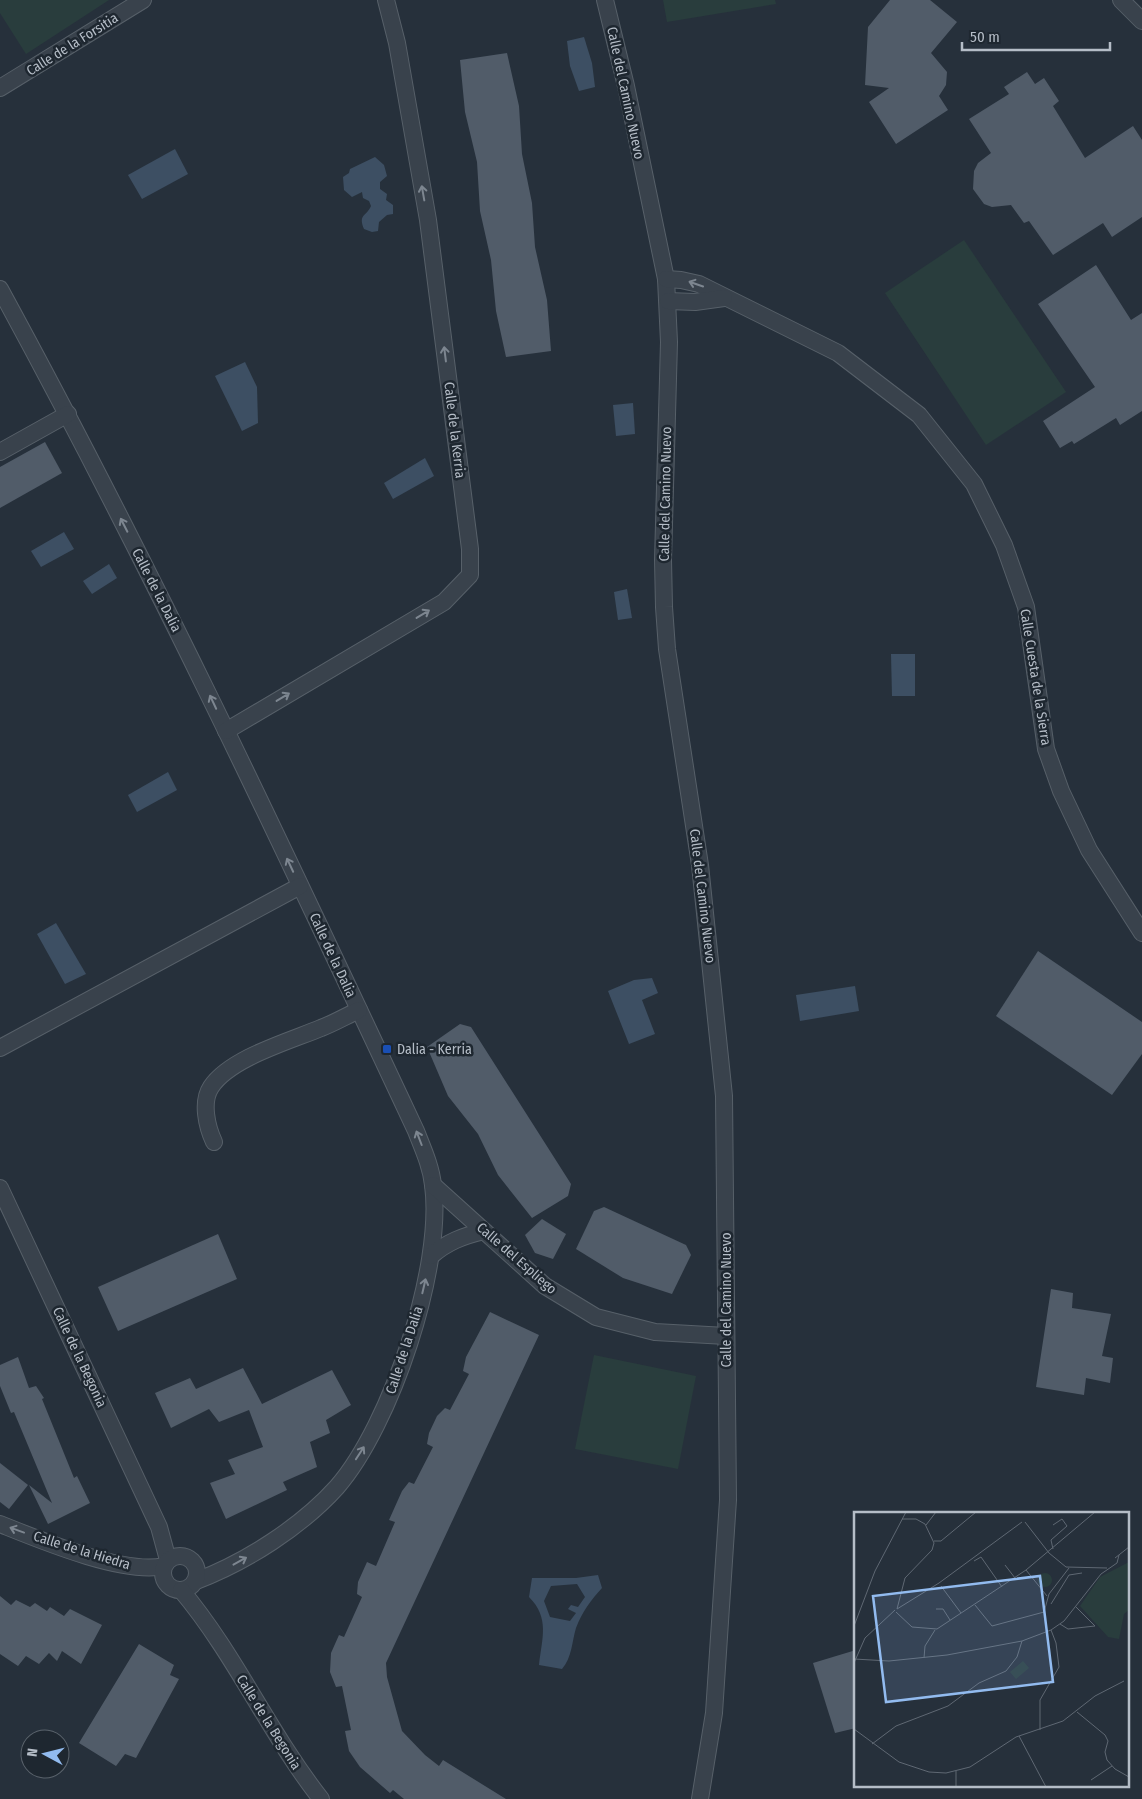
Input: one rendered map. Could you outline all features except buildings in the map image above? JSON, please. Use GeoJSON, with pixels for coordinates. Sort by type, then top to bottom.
{"type":"FeatureCollection","features":[{"type":"Feature","properties":{"kind":"street","name":"Calle de la Forsitia"},"geometry":{"type":"LineString","coordinates":[[0,88],[144,0]]}},
{"type":"Feature","properties":{"kind":"street","name":"Calle de la Kerria"},"geometry":{"type":"LineString","coordinates":[[226,731],[444,602],[470,575],[470,549],[428,220],[396,43],[386,0]]}},
{"type":"Feature","properties":{"kind":"street","name":"Calle del Camino Nuevo"},"geometry":{"type":"LineString","coordinates":[[605,0],[626,86],[666,279],[668,301],[663,560],[664,607],[668,649],[710,947],[724,1096],[728,1500],[714,1713],[700,1799]]}},
{"type":"Feature","properties":{"kind":"street"},"geometry":{"type":"LineString","coordinates":[[1120,0],[1142,21]]}},
{"type":"Feature","properties":{"kind":"street","name":"Calle Cuesta de la Sierra"},"geometry":{"type":"LineString","coordinates":[[666,279],[699,284],[724,298],[745,305],[838,352],[919,415],[974,484],[1004,545],[1026,607],[1046,749],[1061,792],[1089,850],[1142,933]]}},
{"type":"Feature","properties":{"kind":"street","name":"Calle de la Dalia"},"geometry":{"type":"LineString","coordinates":[[0,289],[68,414],[192,658],[416,1131],[433,1184],[435,1223],[431,1256],[415,1323],[394,1386],[375,1429],[337,1486],[312,1510],[260,1549],[190,1585]]}},
{"type":"Feature","properties":{"kind":"street"},"geometry":{"type":"LineString","coordinates":[[668,301],[695,302],[724,298]]}},
{"type":"Feature","properties":{"kind":"street"},"geometry":{"type":"LineString","coordinates":[[0,452],[68,414]]}},
{"type":"Feature","properties":{"kind":"street"},"geometry":{"type":"LineString","coordinates":[[0,1048],[300,886]]}},
{"type":"Feature","properties":{"kind":"street"},"geometry":{"type":"LineString","coordinates":[[214,1142],[208,1130],[206,1100],[211,1088],[224,1072],[268,1048],[359,1010]]}},
{"type":"Feature","properties":{"kind":"street","name":"Calle del Espliego"},"geometry":{"type":"LineString","coordinates":[[433,1184],[460,1206],[484,1231],[545,1286],[596,1317],[655,1332],[726,1336]]}},
{"type":"Feature","properties":{"kind":"street","name":"Calle de la Begonia"},"geometry":{"type":"LineString","coordinates":[[0,1188],[159,1527],[172,1561]]}},
{"type":"Feature","properties":{"kind":"street"},"geometry":{"type":"LineString","coordinates":[[431,1256],[442,1246],[459,1237],[484,1231]]}},
{"type":"Feature","properties":{"kind":"street","name":"Calle de la Hiedra"},"geometry":{"type":"LineString","coordinates":[[0,1524],[108,1561],[144,1568],[172,1561]]}},
{"type":"Feature","properties":{"kind":"street"},"geometry":{"type":"LineString","coordinates":[[172,1561],[194,1563],[198,1572],[190,1585],[172,1588],[166,1582],[163,1574],[172,1561]]}},
{"type":"Feature","properties":{"kind":"street","name":"Calle de la Begonia"},"geometry":{"type":"LineString","coordinates":[[190,1585],[204,1618],[300,1772],[321,1799]]}},
{"type":"Feature","properties":{"kind":"green space"},"geometry":{"type":"Polygon","coordinates":[[[0,0],[109,0],[26,54],[0,13],[0,0]]]}},
{"type":"Feature","properties":{"kind":"green space"},"geometry":{"type":"Polygon","coordinates":[[[663,0],[775,0],[776,4],[667,22],[663,0]]]}},
{"type":"Feature","properties":{"kind":"green space"},"geometry":{"type":"Polygon","coordinates":[[[964,240],[1066,392],[986,445],[885,293],[964,240]]]}},
{"type":"Feature","properties":{"kind":"green space"},"geometry":{"type":"Polygon","coordinates":[[[594,1355],[696,1376],[678,1469],[575,1449],[594,1355]]]}},
{"type":"Feature","properties":{"kind":"water"},"geometry":{"type":"Polygon","coordinates":[[[584,37],[592,63],[595,87],[579,91],[570,66],[567,41],[584,37]]]}},
{"type":"Feature","properties":{"kind":"water"},"geometry":{"type":"Polygon","coordinates":[[[175,149],[188,174],[142,199],[128,175],[175,149]]]}},
{"type":"Feature","properties":{"kind":"water"},"geometry":{"type":"Polygon","coordinates":[[[375,157],[384,165],[387,176],[380,182],[380,189],[387,194],[386,200],[393,205],[393,214],[387,215],[379,222],[378,231],[372,232],[364,229],[362,224],[363,216],[371,206],[369,201],[363,198],[362,192],[352,197],[344,190],[343,177],[349,173],[350,169],[375,157]]]}},
{"type":"Feature","properties":{"kind":"water"},"geometry":{"type":"Polygon","coordinates":[[[245,362],[257,387],[258,423],[242,431],[215,376],[245,362]]]}},
{"type":"Feature","properties":{"kind":"water"},"geometry":{"type":"Polygon","coordinates":[[[633,403],[635,434],[616,436],[613,405],[633,403]]]}},
{"type":"Feature","properties":{"kind":"water"},"geometry":{"type":"Polygon","coordinates":[[[425,458],[434,476],[393,499],[384,483],[425,458]]]}},
{"type":"Feature","properties":{"kind":"water"},"geometry":{"type":"Polygon","coordinates":[[[64,532],[74,549],[41,567],[31,551],[64,532]]]}},
{"type":"Feature","properties":{"kind":"water"},"geometry":{"type":"Polygon","coordinates":[[[109,564],[117,578],[92,594],[83,581],[109,564]]]}},
{"type":"Feature","properties":{"kind":"water"},"geometry":{"type":"Polygon","coordinates":[[[627,589],[632,618],[618,620],[614,592],[627,589]]]}},
{"type":"Feature","properties":{"kind":"water"},"geometry":{"type":"Polygon","coordinates":[[[891,654],[915,654],[915,696],[892,696],[891,654]]]}},
{"type":"Feature","properties":{"kind":"water"},"geometry":{"type":"Polygon","coordinates":[[[168,772],[177,790],[137,812],[128,795],[168,772]]]}},
{"type":"Feature","properties":{"kind":"water"},"geometry":{"type":"Polygon","coordinates":[[[56,923],[86,974],[65,984],[37,934],[56,923]]]}},
{"type":"Feature","properties":{"kind":"water"},"geometry":{"type":"Polygon","coordinates":[[[652,978],[658,993],[642,1000],[655,1034],[629,1044],[608,991],[634,980],[652,978]]]}},
{"type":"Feature","properties":{"kind":"water"},"geometry":{"type":"Polygon","coordinates":[[[855,986],[859,1011],[800,1021],[796,995],[855,986]]]}},
{"type":"Feature","properties":{"kind":"water"},"geometry":{"type":"Polygon","coordinates":[[[598,1575],[602,1588],[581,1617],[576,1628],[570,1655],[562,1669],[539,1665],[543,1629],[540,1613],[529,1597],[532,1578],[576,1578],[598,1575]],[[577,1584],[551,1586],[544,1601],[550,1617],[570,1621],[576,1613],[568,1609],[571,1605],[578,1607],[585,1597],[577,1584]]]}},
{"type":"Feature","properties":{"kind":"place","name":"Dalia - Kerria"},"geometry":{"type":"Point","coordinates":[387,1049]}}]}
